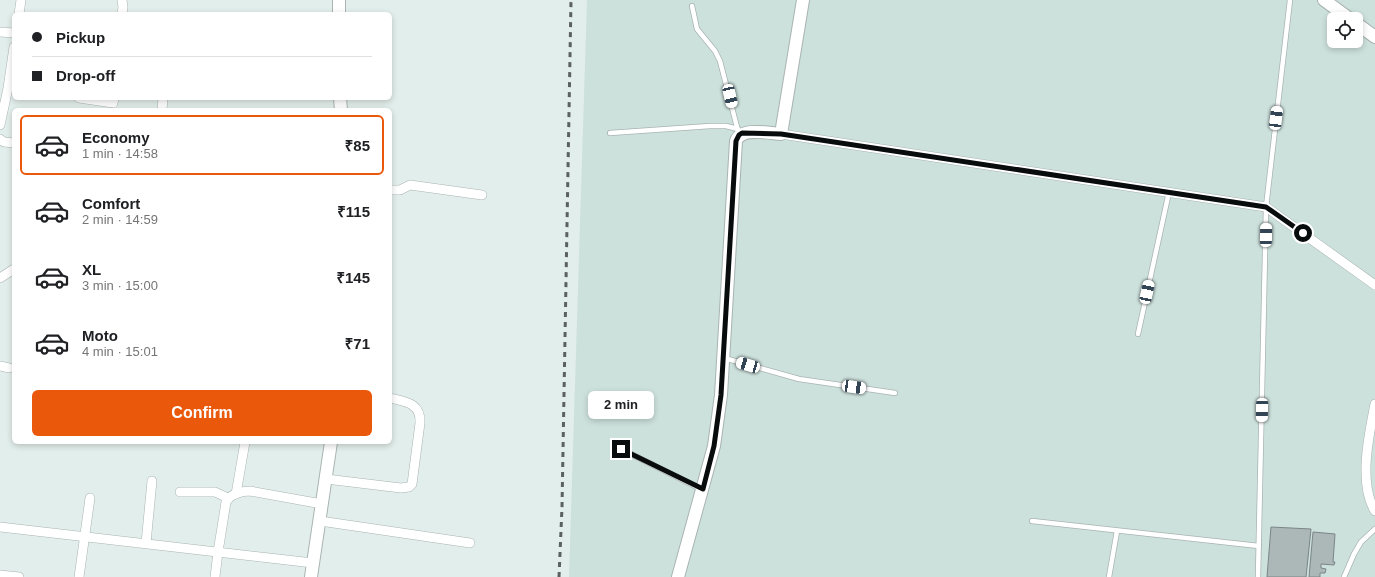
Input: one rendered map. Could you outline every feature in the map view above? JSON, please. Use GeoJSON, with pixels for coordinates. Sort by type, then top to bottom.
{"type":"FeatureCollection","features":[{"type":"Feature","properties":{"kind":"street"},"geometry":{"type":"LineString","coordinates":[[19,12],[21,0]]}},
{"type":"Feature","properties":{"kind":"street"},"geometry":{"type":"LineString","coordinates":[[122,0],[122,12]]}},
{"type":"Feature","properties":{"kind":"street"},"geometry":{"type":"LineString","coordinates":[[339,0],[339,12]]}},
{"type":"Feature","properties":{"kind":"street"},"geometry":{"type":"LineString","coordinates":[[781,134],[803,0]]}},
{"type":"Feature","properties":{"kind":"street"},"geometry":{"type":"LineString","coordinates":[[1324,0],[1340,12]]}},
{"type":"Feature","properties":{"kind":"street"},"geometry":{"type":"LineString","coordinates":[[1363,28],[1375,37]]}},
{"type":"Feature","properties":{"kind":"street"},"geometry":{"type":"LineString","coordinates":[[0,32],[12,33]]}},
{"type":"Feature","properties":{"kind":"street"},"geometry":{"type":"LineString","coordinates":[[0,125],[11,89],[12,75]]}},
{"type":"Feature","properties":{"kind":"street"},"geometry":{"type":"LineString","coordinates":[[90,100],[113,104]]}},
{"type":"Feature","properties":{"kind":"street"},"geometry":{"type":"LineString","coordinates":[[678,577],[703,489],[717,428],[721,395],[736,141],[738,132],[781,134],[1266,207],[1375,285]]}},
{"type":"Feature","properties":{"kind":"street"},"geometry":{"type":"LineString","coordinates":[[0,139],[4,142],[12,144]]}},
{"type":"Feature","properties":{"kind":"street"},"geometry":{"type":"LineString","coordinates":[[392,190],[400,190],[410,185],[482,195]]}},
{"type":"Feature","properties":{"kind":"street"},"geometry":{"type":"LineString","coordinates":[[0,278],[12,269]]}},
{"type":"Feature","properties":{"kind":"street"},"geometry":{"type":"LineString","coordinates":[[326,479],[401,488],[409,487],[412,484],[420,414],[411,404],[392,399]]}},
{"type":"Feature","properties":{"kind":"street"},"geometry":{"type":"LineString","coordinates":[[1375,404],[1370,431],[1367,463],[1367,489],[1370,504],[1375,511]]}},
{"type":"Feature","properties":{"kind":"street"},"geometry":{"type":"LineString","coordinates":[[215,577],[226,502],[232,496],[245,444]]}},
{"type":"Feature","properties":{"kind":"street"},"geometry":{"type":"LineString","coordinates":[[311,577],[332,444]]}},
{"type":"Feature","properties":{"kind":"street"},"geometry":{"type":"LineString","coordinates":[[146,543],[152,482]]}},
{"type":"Feature","properties":{"kind":"street"},"geometry":{"type":"LineString","coordinates":[[180,492],[215,492],[232,496],[250,491],[322,504]]}},
{"type":"Feature","properties":{"kind":"street"},"geometry":{"type":"LineString","coordinates":[[79,577],[90,498]]}},
{"type":"Feature","properties":{"kind":"street"},"geometry":{"type":"LineString","coordinates":[[320,520],[470,543]]}},
{"type":"Feature","properties":{"kind":"street"},"geometry":{"type":"LineString","coordinates":[[0,528],[84,536],[313,563]]}},
{"type":"Feature","properties":{"kind":"street"},"geometry":{"type":"LineString","coordinates":[[0,575],[19,577]]}},
{"type":"Feature","properties":{"kind":"lane"},"geometry":{"type":"LineString","coordinates":[[1258,577],[1266,207],[1290,0]]}},
{"type":"Feature","properties":{"kind":"lane"},"geometry":{"type":"LineString","coordinates":[[692,6],[697,29],[715,51],[720,61],[738,132]]}},
{"type":"Feature","properties":{"kind":"lane"},"geometry":{"type":"LineString","coordinates":[[610,133],[710,126],[726,126],[738,132]]}},
{"type":"Feature","properties":{"kind":"lane"},"geometry":{"type":"LineString","coordinates":[[1138,334],[1169,192]]}},
{"type":"Feature","properties":{"kind":"lane"},"geometry":{"type":"LineString","coordinates":[[723,358],[799,379],[895,393]]}},
{"type":"Feature","properties":{"kind":"lane"},"geometry":{"type":"LineString","coordinates":[[621,449],[703,489]]}},
{"type":"Feature","properties":{"kind":"lane"},"geometry":{"type":"LineString","coordinates":[[1032,521],[1259,546]]}},
{"type":"Feature","properties":{"kind":"lane"},"geometry":{"type":"LineString","coordinates":[[1344,577],[1361,542],[1375,530]]}},
{"type":"Feature","properties":{"kind":"lane"},"geometry":{"type":"LineString","coordinates":[[1109,577],[1117,531]]}},
{"type":"Feature","properties":{"kind":"shaded area"},"geometry":{"type":"Polygon","coordinates":[[[587,0],[1375,0],[1375,577],[569,577],[587,0]]]}},
{"type":"Feature","properties":{"kind":"building"},"geometry":{"type":"Polygon","coordinates":[[[1271,527],[1311,529],[1306,577],[1267,577],[1271,527]]]}},
{"type":"Feature","properties":{"kind":"building"},"geometry":{"type":"Polygon","coordinates":[[[1313,532],[1335,534],[1334,565],[1321,564],[1321,568],[1326,569],[1325,573],[1320,573],[1320,577],[1309,577],[1313,532]]]}},
{"type":"Feature","properties":{"kind":"railway"},"geometry":{"type":"LineString","coordinates":[[559,577],[562,507],[571,0]]}},
{"type":"Feature","properties":{"kind":"route"},"geometry":{"type":"LineString","coordinates":[[621,449],[703,489],[714,446],[721,395],[736,141],[742,133],[781,134],[1266,207],[1303,233]]}}]}
